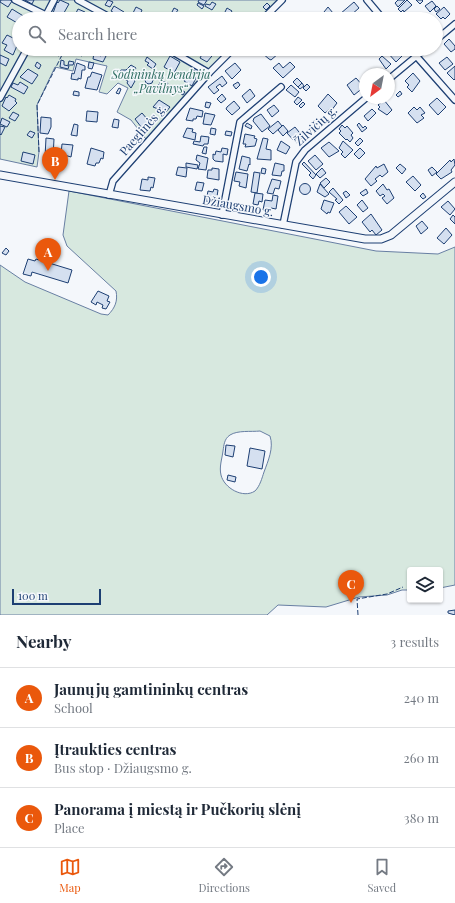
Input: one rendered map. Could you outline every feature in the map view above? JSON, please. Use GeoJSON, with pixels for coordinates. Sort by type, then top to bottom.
{"type":"FeatureCollection","features":[{"type":"Feature","properties":{"kind":"street"},"geometry":{"type":"LineString","coordinates":[[15,0],[35,12]]}},
{"type":"Feature","properties":{"kind":"street"},"geometry":{"type":"LineString","coordinates":[[48,12],[54,0]]}},
{"type":"Feature","properties":{"kind":"street"},"geometry":{"type":"LineString","coordinates":[[78,0],[100,12]]}},
{"type":"Feature","properties":{"kind":"street"},"geometry":{"type":"LineString","coordinates":[[270,12],[282,0]]}},
{"type":"Feature","properties":{"kind":"street"},"geometry":{"type":"LineString","coordinates":[[367,0],[378,12]]}},
{"type":"Feature","properties":{"kind":"street"},"geometry":{"type":"LineString","coordinates":[[443,34],[455,24]]}},
{"type":"Feature","properties":{"kind":"street"},"geometry":{"type":"LineString","coordinates":[[0,98],[23,56]]}},
{"type":"Feature","properties":{"kind":"street"},"geometry":{"type":"LineString","coordinates":[[180,56],[209,72]]}},
{"type":"Feature","properties":{"kind":"street","name":"Paeglinės g."},"geometry":{"type":"LineString","coordinates":[[109,195],[113,181],[209,72],[225,56]]}},
{"type":"Feature","properties":{"kind":"street"},"geometry":{"type":"LineString","coordinates":[[395,74],[416,56],[455,100]]}},
{"type":"Feature","properties":{"kind":"street"},"geometry":{"type":"LineString","coordinates":[[222,215],[240,122],[281,86]]}},
{"type":"Feature","properties":{"kind":"street","name":"Žilvičių g."},"geometry":{"type":"LineString","coordinates":[[283,225],[296,162],[305,150],[359,104]]}},
{"type":"Feature","properties":{"kind":"street","name":"Džiaugsmo g."},"geometry":{"type":"LineString","coordinates":[[0,175],[365,239],[386,238],[455,182]]}},
{"type":"Feature","properties":{"kind":"green space","name":"Sodininkų bendrija „Pavilnys“"},"geometry":{"type":"Polygon","coordinates":[[[0,0],[285,0],[273,12],[12,12],[12,56],[228,56],[149,143],[131,120],[117,112],[128,88],[118,83],[107,94],[99,92],[107,66],[76,59],[73,71],[55,67],[37,105],[39,152],[37,167],[0,159],[0,0]]]}},
{"type":"Feature","properties":{"kind":"green space"},"geometry":{"type":"Polygon","coordinates":[[[69,191],[376,251],[438,254],[455,247],[455,585],[443,587],[443,567],[407,567],[407,590],[402,590],[387,595],[359,597],[326,607],[278,605],[267,615],[0,615],[0,265],[25,282],[101,314],[108,315],[114,307],[116,301],[116,291],[67,246],[63,235],[69,191]],[[260,431],[237,432],[233,433],[227,438],[220,466],[220,472],[223,480],[230,488],[245,494],[257,489],[261,482],[270,454],[270,436],[260,431]]]}},
{"type":"Feature","properties":{"kind":"building"},"geometry":{"type":"Polygon","coordinates":[[[1,0],[12,1],[8,7],[0,2],[1,0]]]}},
{"type":"Feature","properties":{"kind":"building"},"geometry":{"type":"Polygon","coordinates":[[[25,0],[34,0],[32,4],[25,0]]]}},
{"type":"Feature","properties":{"kind":"building"},"geometry":{"type":"Polygon","coordinates":[[[60,0],[69,4],[64,12],[53,12],[57,2],[58,3],[60,0]]]}},
{"type":"Feature","properties":{"kind":"building"},"geometry":{"type":"Polygon","coordinates":[[[108,0],[113,2],[110,7],[105,5],[108,0]]]}},
{"type":"Feature","properties":{"kind":"building"},"geometry":{"type":"Polygon","coordinates":[[[199,0],[207,0],[204,5],[198,2],[199,0]]]}},
{"type":"Feature","properties":{"kind":"building"},"geometry":{"type":"Polygon","coordinates":[[[398,0],[405,0],[398,7],[395,3],[398,0]]]}},
{"type":"Feature","properties":{"kind":"building"},"geometry":{"type":"Polygon","coordinates":[[[407,0],[412,5],[404,12],[403,10],[401,12],[398,9],[407,0]]]}},
{"type":"Feature","properties":{"kind":"building"},"geometry":{"type":"Polygon","coordinates":[[[416,0],[422,0],[423,1],[420,4],[416,0]]]}},
{"type":"Feature","properties":{"kind":"building"},"geometry":{"type":"Polygon","coordinates":[[[432,1],[436,6],[430,12],[425,6],[432,1]]]}},
{"type":"Feature","properties":{"kind":"building"},"geometry":{"type":"Polygon","coordinates":[[[212,2],[216,4],[212,10],[205,6],[206,4],[210,5],[212,2]]]}},
{"type":"Feature","properties":{"kind":"building"},"geometry":{"type":"Polygon","coordinates":[[[354,2],[359,8],[354,12],[342,12],[354,2]]]}},
{"type":"Feature","properties":{"kind":"building"},"geometry":{"type":"Polygon","coordinates":[[[198,3],[204,6],[202,9],[197,5],[198,3]]]}},
{"type":"Feature","properties":{"kind":"building"},"geometry":{"type":"Polygon","coordinates":[[[267,3],[270,6],[266,10],[263,7],[267,3]]]}},
{"type":"Feature","properties":{"kind":"building"},"geometry":{"type":"Polygon","coordinates":[[[114,6],[124,12],[113,12],[111,11],[114,6]]]}},
{"type":"Feature","properties":{"kind":"building"},"geometry":{"type":"Polygon","coordinates":[[[437,6],[440,9],[436,12],[434,9],[437,6]]]}},
{"type":"Feature","properties":{"kind":"building"},"geometry":{"type":"Polygon","coordinates":[[[136,7],[142,10],[141,12],[134,12],[136,7]]]}},
{"type":"Feature","properties":{"kind":"building"},"geometry":{"type":"Polygon","coordinates":[[[328,7],[332,12],[324,12],[328,7]]]}},
{"type":"Feature","properties":{"kind":"building"},"geometry":{"type":"Polygon","coordinates":[[[444,7],[450,14],[445,19],[443,17],[443,12],[438,12],[444,7]]]}},
{"type":"Feature","properties":{"kind":"building"},"geometry":{"type":"Polygon","coordinates":[[[174,8],[178,10],[176,12],[172,12],[174,8]]]}},
{"type":"Feature","properties":{"kind":"building"},"geometry":{"type":"Polygon","coordinates":[[[227,8],[232,11],[231,12],[225,12],[227,8]]]}},
{"type":"Feature","properties":{"kind":"building"},"geometry":{"type":"Polygon","coordinates":[[[12,9],[17,12],[12,12],[12,20],[7,17],[12,9]]]}},
{"type":"Feature","properties":{"kind":"building"},"geometry":{"type":"Polygon","coordinates":[[[78,9],[85,12],[76,12],[78,9]]]}},
{"type":"Feature","properties":{"kind":"building"},"geometry":{"type":"Polygon","coordinates":[[[7,35],[12,38],[12,54],[4,50],[7,45],[2,43],[7,35]]]}},
{"type":"Feature","properties":{"kind":"building"},"geometry":{"type":"Polygon","coordinates":[[[449,39],[455,46],[455,49],[451,52],[444,44],[449,39]]]}},
{"type":"Feature","properties":{"kind":"building"},"geometry":{"type":"Polygon","coordinates":[[[0,55],[9,59],[6,66],[0,63],[0,55]]]}},
{"type":"Feature","properties":{"kind":"building"},"geometry":{"type":"Polygon","coordinates":[[[94,56],[106,56],[103,62],[93,59],[94,56]]]}},
{"type":"Feature","properties":{"kind":"building"},"geometry":{"type":"Polygon","coordinates":[[[170,56],[180,62],[174,73],[164,67],[170,56]]]}},
{"type":"Feature","properties":{"kind":"building"},"geometry":{"type":"Polygon","coordinates":[[[201,56],[212,56],[207,62],[200,58],[201,56]]]}},
{"type":"Feature","properties":{"kind":"building"},"geometry":{"type":"Polygon","coordinates":[[[266,56],[276,56],[271,60],[266,56]]]}},
{"type":"Feature","properties":{"kind":"building"},"geometry":{"type":"Polygon","coordinates":[[[382,56],[391,64],[385,68],[379,59],[382,56]]]}},
{"type":"Feature","properties":{"kind":"building"},"geometry":{"type":"Polygon","coordinates":[[[391,56],[402,56],[396,62],[391,56]]]}},
{"type":"Feature","properties":{"kind":"building"},"geometry":{"type":"Polygon","coordinates":[[[147,57],[156,64],[153,69],[147,65],[149,63],[145,61],[147,57]]]}},
{"type":"Feature","properties":{"kind":"building"},"geometry":{"type":"Polygon","coordinates":[[[447,57],[453,64],[445,70],[439,63],[447,57]]]}},
{"type":"Feature","properties":{"kind":"building"},"geometry":{"type":"Polygon","coordinates":[[[61,60],[64,61],[64,65],[69,66],[68,69],[60,67],[61,60]]]}},
{"type":"Feature","properties":{"kind":"building"},"geometry":{"type":"Polygon","coordinates":[[[69,61],[74,62],[73,65],[68,65],[69,61]]]}},
{"type":"Feature","properties":{"kind":"building"},"geometry":{"type":"Polygon","coordinates":[[[37,62],[41,65],[39,69],[35,66],[37,62]]]}},
{"type":"Feature","properties":{"kind":"building"},"geometry":{"type":"Polygon","coordinates":[[[89,62],[94,63],[92,69],[88,68],[89,62]]]}},
{"type":"Feature","properties":{"kind":"building"},"geometry":{"type":"Polygon","coordinates":[[[290,62],[295,67],[283,78],[273,68],[279,63],[283,68],[290,62]]]}},
{"type":"Feature","properties":{"kind":"building"},"geometry":{"type":"Polygon","coordinates":[[[77,63],[85,66],[85,70],[82,70],[81,79],[71,79],[72,73],[74,74],[77,63]]]}},
{"type":"Feature","properties":{"kind":"building"},"geometry":{"type":"Polygon","coordinates":[[[235,63],[241,70],[232,79],[225,71],[235,63]]]}},
{"type":"Feature","properties":{"kind":"building"},"geometry":{"type":"Polygon","coordinates":[[[131,65],[136,68],[133,73],[135,75],[133,79],[135,81],[131,88],[127,83],[128,81],[118,76],[121,70],[126,70],[131,65]]]}},
{"type":"Feature","properties":{"kind":"building"},"geometry":{"type":"Polygon","coordinates":[[[196,66],[205,71],[202,75],[193,70],[196,66]]]}},
{"type":"Feature","properties":{"kind":"building"},"geometry":{"type":"Polygon","coordinates":[[[455,66],[455,79],[454,80],[447,73],[455,66]]]}},
{"type":"Feature","properties":{"kind":"building"},"geometry":{"type":"Polygon","coordinates":[[[28,69],[38,75],[32,84],[20,77],[28,69]]]}},
{"type":"Feature","properties":{"kind":"building"},"geometry":{"type":"Polygon","coordinates":[[[92,72],[102,75],[97,90],[85,88],[88,77],[90,77],[92,72]]]}},
{"type":"Feature","properties":{"kind":"building"},"geometry":{"type":"Polygon","coordinates":[[[413,73],[420,81],[412,92],[407,87],[409,85],[405,81],[413,73]]]}},
{"type":"Feature","properties":{"kind":"building"},"geometry":{"type":"Polygon","coordinates":[[[192,75],[196,78],[192,86],[184,81],[186,77],[189,79],[192,75]]]}},
{"type":"Feature","properties":{"kind":"building"},"geometry":{"type":"Polygon","coordinates":[[[149,76],[152,77],[152,83],[149,84],[146,83],[145,80],[146,77],[149,76]]]}},
{"type":"Feature","properties":{"kind":"building"},"geometry":{"type":"Polygon","coordinates":[[[222,76],[227,83],[222,87],[220,84],[216,87],[219,90],[214,94],[208,87],[222,76]]]}},
{"type":"Feature","properties":{"kind":"building"},"geometry":{"type":"Polygon","coordinates":[[[297,78],[302,83],[298,87],[293,82],[297,78]]]}},
{"type":"Feature","properties":{"kind":"building"},"geometry":{"type":"Polygon","coordinates":[[[356,78],[359,81],[359,91],[354,95],[347,85],[356,78]]]}},
{"type":"Feature","properties":{"kind":"building"},"geometry":{"type":"Polygon","coordinates":[[[161,81],[168,83],[164,89],[158,86],[161,81]]]}},
{"type":"Feature","properties":{"kind":"building"},"geometry":{"type":"Polygon","coordinates":[[[20,82],[28,87],[24,94],[11,87],[13,83],[18,85],[20,82]]]}},
{"type":"Feature","properties":{"kind":"building"},"geometry":{"type":"Polygon","coordinates":[[[238,82],[240,85],[236,89],[233,85],[238,82]]]}},
{"type":"Feature","properties":{"kind":"building"},"geometry":{"type":"Polygon","coordinates":[[[302,83],[304,86],[300,89],[298,87],[302,83]]]}},
{"type":"Feature","properties":{"kind":"building"},"geometry":{"type":"Polygon","coordinates":[[[307,84],[310,87],[306,91],[303,88],[307,84]]]}},
{"type":"Feature","properties":{"kind":"building"},"geometry":{"type":"Polygon","coordinates":[[[291,85],[299,92],[295,97],[286,90],[291,85]]]}},
{"type":"Feature","properties":{"kind":"building"},"geometry":{"type":"Polygon","coordinates":[[[119,88],[121,89],[119,94],[116,93],[119,88]]]}},
{"type":"Feature","properties":{"kind":"building"},"geometry":{"type":"Polygon","coordinates":[[[180,89],[185,92],[183,95],[178,92],[180,89]]]}},
{"type":"Feature","properties":{"kind":"building"},"geometry":{"type":"Polygon","coordinates":[[[250,89],[255,96],[247,103],[242,96],[250,89]]]}},
{"type":"Feature","properties":{"kind":"building"},"geometry":{"type":"Polygon","coordinates":[[[74,91],[79,92],[79,96],[73,95],[74,91]]]}},
{"type":"Feature","properties":{"kind":"building"},"geometry":{"type":"Polygon","coordinates":[[[400,91],[402,94],[398,97],[396,95],[400,91]]]}},
{"type":"Feature","properties":{"kind":"building"},"geometry":{"type":"Polygon","coordinates":[[[222,94],[226,99],[221,103],[217,99],[222,94]]]}},
{"type":"Feature","properties":{"kind":"building"},"geometry":{"type":"Polygon","coordinates":[[[328,94],[337,103],[331,111],[330,109],[325,113],[318,106],[328,94]]]}},
{"type":"Feature","properties":{"kind":"building"},"geometry":{"type":"Polygon","coordinates":[[[9,95],[16,99],[15,101],[17,103],[9,111],[2,106],[6,97],[7,98],[9,95]]]}},
{"type":"Feature","properties":{"kind":"building"},"geometry":{"type":"Polygon","coordinates":[[[298,97],[302,100],[297,105],[294,102],[298,97]]]}},
{"type":"Feature","properties":{"kind":"building"},"geometry":{"type":"Polygon","coordinates":[[[437,98],[446,107],[438,115],[429,105],[437,98]]]}},
{"type":"Feature","properties":{"kind":"building"},"geometry":{"type":"Polygon","coordinates":[[[159,100],[170,107],[166,112],[153,107],[159,100]]]}},
{"type":"Feature","properties":{"kind":"building"},"geometry":{"type":"Polygon","coordinates":[[[234,101],[240,108],[232,115],[226,109],[234,101]]]}},
{"type":"Feature","properties":{"kind":"building"},"geometry":{"type":"Polygon","coordinates":[[[206,102],[211,103],[209,108],[205,107],[206,102]]]}},
{"type":"Feature","properties":{"kind":"building"},"geometry":{"type":"Polygon","coordinates":[[[303,102],[305,104],[301,108],[299,106],[303,102]]]}},
{"type":"Feature","properties":{"kind":"building"},"geometry":{"type":"Polygon","coordinates":[[[387,104],[392,110],[387,115],[378,109],[380,107],[378,105],[387,104]]]}},
{"type":"Feature","properties":{"kind":"building"},"geometry":{"type":"Polygon","coordinates":[[[274,105],[279,111],[272,117],[267,110],[274,105]]]}},
{"type":"Feature","properties":{"kind":"building"},"geometry":{"type":"Polygon","coordinates":[[[414,107],[417,110],[420,107],[425,113],[421,115],[424,118],[417,123],[408,113],[414,107]]]}},
{"type":"Feature","properties":{"kind":"building"},"geometry":{"type":"Polygon","coordinates":[[[190,108],[203,111],[202,117],[197,116],[196,119],[193,119],[193,121],[186,120],[190,108]]]}},
{"type":"Feature","properties":{"kind":"building"},"geometry":{"type":"Polygon","coordinates":[[[372,109],[376,113],[368,121],[364,116],[372,109]]]}},
{"type":"Feature","properties":{"kind":"building"},"geometry":{"type":"Polygon","coordinates":[[[87,111],[98,112],[97,122],[86,121],[87,111]]]}},
{"type":"Feature","properties":{"kind":"building"},"geometry":{"type":"Polygon","coordinates":[[[13,112],[19,115],[15,121],[9,118],[13,112]]]}},
{"type":"Feature","properties":{"kind":"building"},"geometry":{"type":"Polygon","coordinates":[[[142,113],[153,126],[145,132],[135,119],[142,113]]]}},
{"type":"Feature","properties":{"kind":"building"},"geometry":{"type":"Polygon","coordinates":[[[205,113],[215,115],[211,125],[203,124],[205,113]]]}},
{"type":"Feature","properties":{"kind":"building"},"geometry":{"type":"Polygon","coordinates":[[[261,114],[270,126],[262,132],[253,121],[254,118],[261,114]]]}},
{"type":"Feature","properties":{"kind":"building"},"geometry":{"type":"Polygon","coordinates":[[[41,117],[51,118],[51,127],[48,134],[40,133],[41,117]]]}},
{"type":"Feature","properties":{"kind":"building"},"geometry":{"type":"Polygon","coordinates":[[[2,118],[10,122],[7,127],[0,124],[2,118]]]}},
{"type":"Feature","properties":{"kind":"building"},"geometry":{"type":"Polygon","coordinates":[[[114,119],[119,120],[118,128],[112,127],[114,119]]]}},
{"type":"Feature","properties":{"kind":"building"},"geometry":{"type":"Polygon","coordinates":[[[278,121],[282,126],[273,134],[268,129],[278,121]]]}},
{"type":"Feature","properties":{"kind":"building"},"geometry":{"type":"Polygon","coordinates":[[[247,123],[252,126],[251,129],[245,126],[247,123]]]}},
{"type":"Feature","properties":{"kind":"building"},"geometry":{"type":"Polygon","coordinates":[[[359,123],[363,128],[365,126],[367,128],[362,132],[357,125],[359,123]]]}},
{"type":"Feature","properties":{"kind":"building"},"geometry":{"type":"Polygon","coordinates":[[[74,124],[78,125],[77,136],[71,135],[74,124]]]}},
{"type":"Feature","properties":{"kind":"building"},"geometry":{"type":"Polygon","coordinates":[[[283,125],[288,131],[283,136],[278,130],[283,125]]]}},
{"type":"Feature","properties":{"kind":"building"},"geometry":{"type":"Polygon","coordinates":[[[342,125],[345,128],[347,126],[353,133],[351,135],[353,138],[350,142],[339,133],[341,131],[339,129],[342,125]]]}},
{"type":"Feature","properties":{"kind":"building"},"geometry":{"type":"Polygon","coordinates":[[[0,126],[5,127],[1,135],[0,134],[0,126]]]}},
{"type":"Feature","properties":{"kind":"building"},"geometry":{"type":"Polygon","coordinates":[[[295,127],[303,137],[296,143],[287,133],[295,127]]]}},
{"type":"Feature","properties":{"kind":"building"},"geometry":{"type":"Polygon","coordinates":[[[187,128],[193,129],[192,132],[196,133],[195,140],[183,137],[187,128]]]}},
{"type":"Feature","properties":{"kind":"building"},"geometry":{"type":"Polygon","coordinates":[[[211,128],[216,129],[215,135],[210,134],[211,128]]]}},
{"type":"Feature","properties":{"kind":"building"},"geometry":{"type":"Polygon","coordinates":[[[30,131],[35,133],[32,138],[27,135],[30,131]]]}},
{"type":"Feature","properties":{"kind":"building"},"geometry":{"type":"Polygon","coordinates":[[[226,131],[232,132],[231,136],[225,135],[226,131]]]}},
{"type":"Feature","properties":{"kind":"building"},"geometry":{"type":"Polygon","coordinates":[[[245,134],[255,136],[254,138],[257,139],[255,146],[245,147],[246,144],[243,144],[245,134]]]}},
{"type":"Feature","properties":{"kind":"building"},"geometry":{"type":"Polygon","coordinates":[[[201,136],[209,137],[208,144],[204,144],[203,146],[193,144],[194,141],[200,142],[201,136]]]}},
{"type":"Feature","properties":{"kind":"building"},"geometry":{"type":"Polygon","coordinates":[[[46,138],[54,139],[53,157],[45,157],[46,138]]]}},
{"type":"Feature","properties":{"kind":"building"},"geometry":{"type":"Polygon","coordinates":[[[263,138],[268,139],[266,149],[271,150],[271,160],[257,159],[263,138]]]}},
{"type":"Feature","properties":{"kind":"building"},"geometry":{"type":"Polygon","coordinates":[[[360,138],[363,141],[358,146],[355,143],[360,138]]]}},
{"type":"Feature","properties":{"kind":"building"},"geometry":{"type":"Polygon","coordinates":[[[281,141],[290,147],[286,154],[277,150],[281,141]]]}},
{"type":"Feature","properties":{"kind":"building"},"geometry":{"type":"Polygon","coordinates":[[[343,141],[353,150],[345,158],[341,154],[343,152],[339,148],[343,141]]]}},
{"type":"Feature","properties":{"kind":"building"},"geometry":{"type":"Polygon","coordinates":[[[329,142],[339,151],[329,157],[321,148],[329,142]]]}},
{"type":"Feature","properties":{"kind":"building"},"geometry":{"type":"Polygon","coordinates":[[[62,144],[73,145],[71,157],[61,154],[62,144]]]}},
{"type":"Feature","properties":{"kind":"building"},"geometry":{"type":"Polygon","coordinates":[[[204,147],[207,147],[206,154],[202,153],[204,147]]]}},
{"type":"Feature","properties":{"kind":"building"},"geometry":{"type":"Polygon","coordinates":[[[91,148],[104,152],[103,159],[101,158],[99,163],[96,163],[95,166],[87,164],[91,148]]]}},
{"type":"Feature","properties":{"kind":"building"},"geometry":{"type":"Polygon","coordinates":[[[222,148],[228,149],[227,155],[223,154],[223,162],[215,161],[213,159],[213,154],[215,155],[216,151],[221,152],[222,148]]]}},
{"type":"Feature","properties":{"kind":"building"},"geometry":{"type":"Polygon","coordinates":[[[360,148],[365,153],[359,159],[354,154],[360,148]]]}},
{"type":"Feature","properties":{"kind":"building"},"geometry":{"type":"Polygon","coordinates":[[[23,152],[35,155],[33,164],[21,161],[23,152]]]}},
{"type":"Feature","properties":{"kind":"building"},"geometry":{"type":"Polygon","coordinates":[[[197,155],[208,158],[206,170],[198,169],[200,163],[196,160],[197,155]]]}},
{"type":"Feature","properties":{"kind":"building"},"geometry":{"type":"Polygon","coordinates":[[[315,155],[323,164],[316,170],[308,161],[315,155]]]}},
{"type":"Feature","properties":{"kind":"building"},"geometry":{"type":"Polygon","coordinates":[[[242,156],[250,158],[250,165],[249,164],[247,171],[239,169],[242,156]]]}},
{"type":"Feature","properties":{"kind":"building"},"geometry":{"type":"Polygon","coordinates":[[[454,159],[455,165],[451,170],[452,172],[441,179],[436,174],[450,160],[451,162],[454,159]]]}},
{"type":"Feature","properties":{"kind":"building"},"geometry":{"type":"Polygon","coordinates":[[[304,162],[316,175],[313,179],[309,175],[311,173],[302,164],[304,162]]]}},
{"type":"Feature","properties":{"kind":"building"},"geometry":{"type":"Polygon","coordinates":[[[186,163],[198,165],[197,169],[186,167],[186,163]]]}},
{"type":"Feature","properties":{"kind":"building"},"geometry":{"type":"Polygon","coordinates":[[[275,163],[284,165],[284,171],[282,171],[281,176],[272,175],[275,163]]]}},
{"type":"Feature","properties":{"kind":"building"},"geometry":{"type":"Polygon","coordinates":[[[384,164],[388,172],[382,177],[380,175],[375,179],[377,181],[371,186],[365,179],[376,166],[377,168],[384,164]]]}},
{"type":"Feature","properties":{"kind":"building"},"geometry":{"type":"Polygon","coordinates":[[[400,164],[406,169],[402,174],[396,168],[400,164]]]}},
{"type":"Feature","properties":{"kind":"building"},"geometry":{"type":"Polygon","coordinates":[[[178,167],[187,168],[186,177],[176,175],[178,167]]]}},
{"type":"Feature","properties":{"kind":"building"},"geometry":{"type":"Polygon","coordinates":[[[432,167],[437,172],[432,176],[428,170],[432,167]]]}},
{"type":"Feature","properties":{"kind":"building"},"geometry":{"type":"Polygon","coordinates":[[[212,168],[219,169],[219,180],[207,178],[208,170],[212,170],[212,168]]]}},
{"type":"Feature","properties":{"kind":"building"},"geometry":{"type":"Polygon","coordinates":[[[262,168],[266,169],[265,174],[261,173],[262,168]]]}},
{"type":"Feature","properties":{"kind":"building"},"geometry":{"type":"Polygon","coordinates":[[[322,168],[326,173],[320,178],[316,174],[322,168]]]}},
{"type":"Feature","properties":{"kind":"building"},"geometry":{"type":"Polygon","coordinates":[[[236,172],[248,174],[246,188],[239,186],[240,182],[234,181],[236,172]]]}},
{"type":"Feature","properties":{"kind":"building"},"geometry":{"type":"Polygon","coordinates":[[[254,172],[260,173],[257,193],[251,192],[254,172]]]}},
{"type":"Feature","properties":{"kind":"building"},"geometry":{"type":"Polygon","coordinates":[[[413,176],[421,185],[415,191],[406,182],[413,176]]]}},
{"type":"Feature","properties":{"kind":"building"},"geometry":{"type":"Polygon","coordinates":[[[148,177],[155,178],[153,188],[151,187],[150,191],[140,190],[142,179],[148,180],[148,177]]]}},
{"type":"Feature","properties":{"kind":"building"},"geometry":{"type":"Polygon","coordinates":[[[326,178],[330,182],[324,188],[320,183],[326,178]]]}},
{"type":"Feature","properties":{"kind":"building"},"geometry":{"type":"Polygon","coordinates":[[[272,179],[281,181],[279,189],[275,188],[273,194],[267,193],[272,179]]]}},
{"type":"Feature","properties":{"kind":"building"},"geometry":{"type":"Polygon","coordinates":[[[197,182],[204,183],[202,191],[195,190],[197,182]]]}},
{"type":"Feature","properties":{"kind":"building"},"geometry":{"type":"Polygon","coordinates":[[[303,184],[307,184],[309,185],[309,193],[303,194],[300,191],[300,187],[303,184]]]}},
{"type":"Feature","properties":{"kind":"building"},"geometry":{"type":"Polygon","coordinates":[[[320,184],[329,194],[325,197],[317,192],[320,184]]]}},
{"type":"Feature","properties":{"kind":"building"},"geometry":{"type":"Polygon","coordinates":[[[383,184],[387,190],[389,189],[394,198],[387,204],[382,198],[385,196],[383,194],[380,196],[376,191],[383,184]]]}},
{"type":"Feature","properties":{"kind":"building"},"geometry":{"type":"Polygon","coordinates":[[[333,188],[343,200],[339,204],[335,200],[337,199],[329,192],[333,188]]]}},
{"type":"Feature","properties":{"kind":"building"},"geometry":{"type":"Polygon","coordinates":[[[214,189],[218,190],[216,203],[206,201],[208,191],[213,192],[214,189]]]}},
{"type":"Feature","properties":{"kind":"building"},"geometry":{"type":"Polygon","coordinates":[[[366,189],[368,193],[363,196],[360,193],[366,189]]]}},
{"type":"Feature","properties":{"kind":"building"},"geometry":{"type":"Polygon","coordinates":[[[346,191],[350,195],[346,198],[343,193],[346,191]]]}},
{"type":"Feature","properties":{"kind":"building"},"geometry":{"type":"Polygon","coordinates":[[[255,193],[263,194],[262,202],[259,201],[258,205],[253,204],[255,193]]]}},
{"type":"Feature","properties":{"kind":"building"},"geometry":{"type":"Polygon","coordinates":[[[423,193],[426,197],[423,199],[420,196],[423,193]]]}},
{"type":"Feature","properties":{"kind":"building"},"geometry":{"type":"Polygon","coordinates":[[[273,195],[278,196],[276,209],[271,208],[270,211],[263,210],[265,200],[272,201],[273,195]]]}},
{"type":"Feature","properties":{"kind":"building"},"geometry":{"type":"Polygon","coordinates":[[[324,200],[334,203],[330,213],[328,212],[327,214],[321,209],[324,200]]]}},
{"type":"Feature","properties":{"kind":"building"},"geometry":{"type":"Polygon","coordinates":[[[362,200],[368,208],[363,212],[357,205],[362,200]]]}},
{"type":"Feature","properties":{"kind":"building"},"geometry":{"type":"Polygon","coordinates":[[[448,201],[455,209],[450,215],[441,207],[448,201]]]}},
{"type":"Feature","properties":{"kind":"building"},"geometry":{"type":"Polygon","coordinates":[[[346,206],[357,217],[349,224],[339,212],[346,206]]]}},
{"type":"Feature","properties":{"kind":"building"},"geometry":{"type":"Polygon","coordinates":[[[371,214],[382,230],[376,235],[372,230],[370,232],[362,222],[371,214]]]}},
{"type":"Feature","properties":{"kind":"building"},"geometry":{"type":"Polygon","coordinates":[[[453,215],[455,217],[455,224],[450,219],[453,215]]]}},
{"type":"Feature","properties":{"kind":"building"},"geometry":{"type":"Polygon","coordinates":[[[422,221],[428,228],[421,234],[416,226],[422,221]]]}},
{"type":"Feature","properties":{"kind":"building"},"geometry":{"type":"Polygon","coordinates":[[[446,228],[452,235],[444,244],[437,238],[446,228]]]}},
{"type":"Feature","properties":{"kind":"building"},"geometry":{"type":"Polygon","coordinates":[[[6,248],[9,251],[6,255],[2,253],[6,248]]]}},
{"type":"Feature","properties":{"kind":"building"},"geometry":{"type":"Polygon","coordinates":[[[28,259],[35,261],[36,259],[72,270],[68,283],[32,272],[31,276],[23,274],[28,259]]]}},
{"type":"Feature","properties":{"kind":"building"},"geometry":{"type":"Polygon","coordinates":[[[98,291],[109,296],[107,301],[110,302],[106,309],[102,308],[103,305],[97,302],[96,305],[91,302],[98,291]]]}},
{"type":"Feature","properties":{"kind":"building"},"geometry":{"type":"Polygon","coordinates":[[[226,445],[235,446],[233,457],[225,455],[226,445]]]}},
{"type":"Feature","properties":{"kind":"building"},"geometry":{"type":"Polygon","coordinates":[[[250,448],[265,451],[262,469],[247,466],[250,448]]]}},
{"type":"Feature","properties":{"kind":"building"},"geometry":{"type":"Polygon","coordinates":[[[228,475],[236,477],[235,482],[227,480],[228,475]]]}},
{"type":"Feature","properties":{"kind":"building"},"geometry":{"type":"Polygon","coordinates":[[[455,610],[455,615],[448,613],[448,611],[455,610]]]}},
{"type":"Feature","properties":{"kind":"fence"},"geometry":{"type":"LineString","coordinates":[[39,152],[37,105],[62,56]]}},
{"type":"Feature","properties":{"kind":"fence"},"geometry":{"type":"LineString","coordinates":[[358,615],[357,599],[387,594],[403,587]]}},
{"type":"Feature","properties":{"kind":"place","name":"Įtraukties centras"},"geometry":{"type":"Point","coordinates":[55,180]}},
{"type":"Feature","properties":{"kind":"place","name":"Jaunųjų gamtininkų centras"},"geometry":{"type":"Point","coordinates":[48,271]}},
{"type":"Feature","properties":{"kind":"place","name":"Panorama į miestą ir Pučkorių slėnį"},"geometry":{"type":"Point","coordinates":[351,603]}}]}
